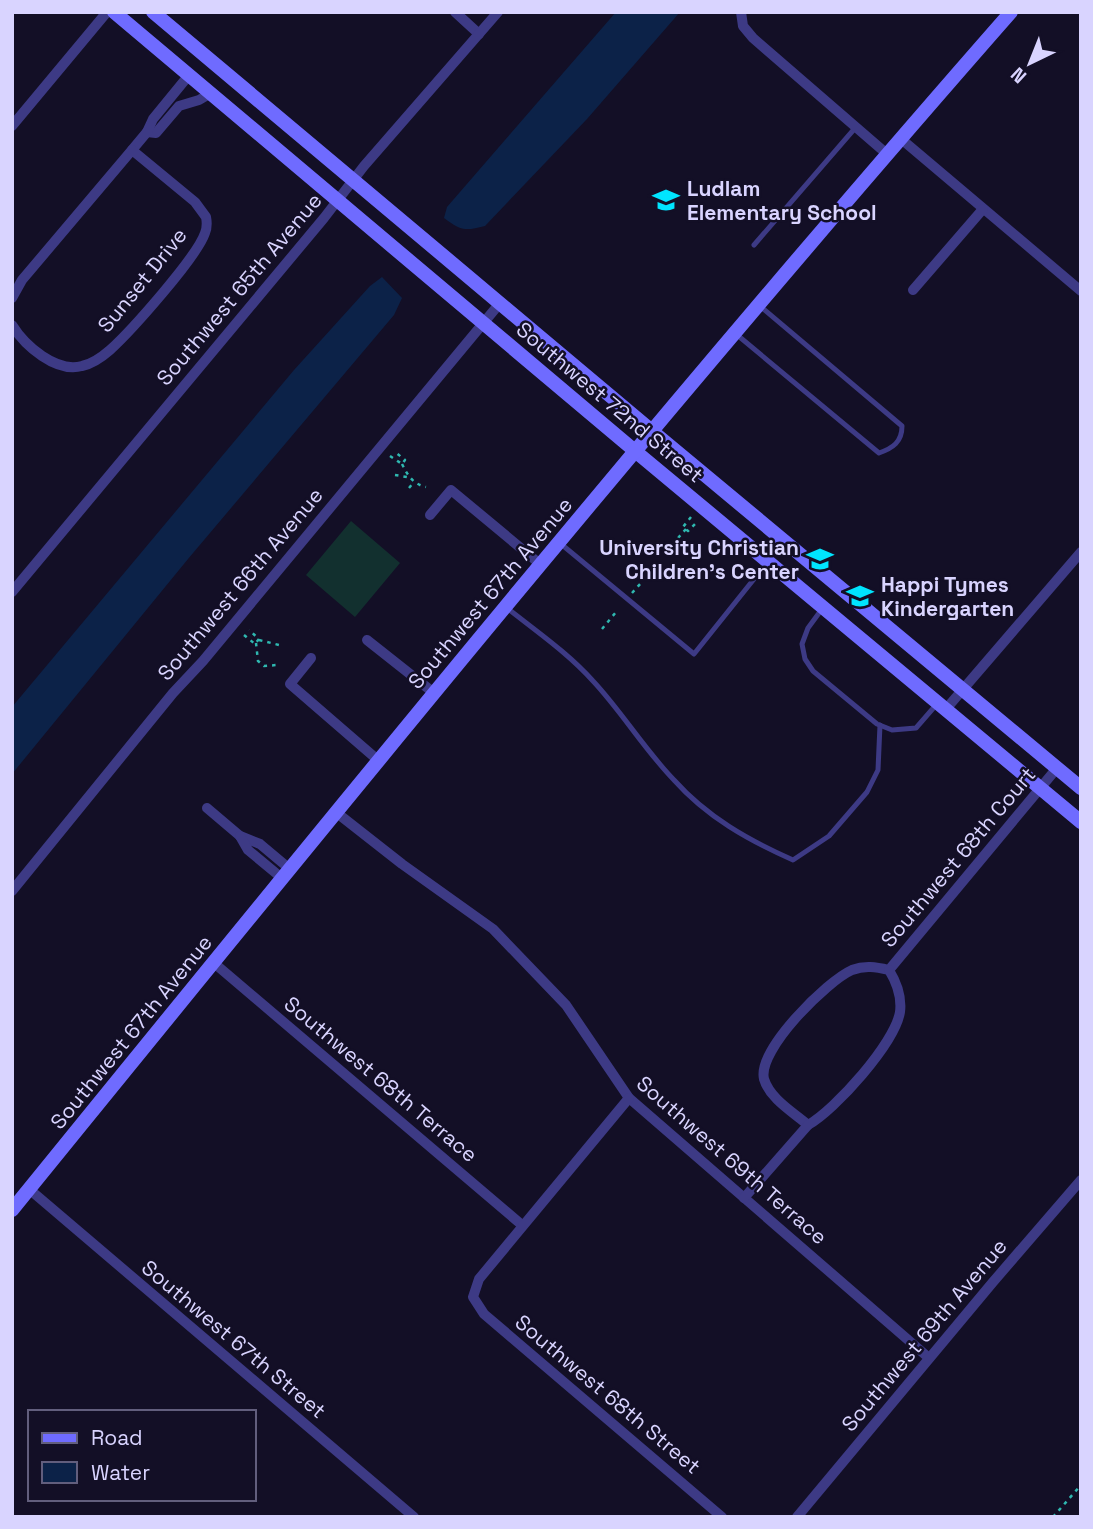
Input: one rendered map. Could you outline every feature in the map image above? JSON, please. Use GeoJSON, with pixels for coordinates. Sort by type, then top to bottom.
{"type":"FeatureCollection","features":[{"type":"Feature","properties":{"kind":"main road","name":"Southwest 72nd Street"},"geometry":{"type":"LineString","coordinates":[[114,12],[1081,822]]}},
{"type":"Feature","properties":{"kind":"main road","name":"Southwest 72nd Street"},"geometry":{"type":"LineString","coordinates":[[153,12],[1081,788]]}},
{"type":"Feature","properties":{"kind":"main road","name":"Southwest 67th Avenue"},"geometry":{"type":"LineString","coordinates":[[12,1210],[540,564],[759,304],[1011,12]]}},
{"type":"Feature","properties":{"kind":"street"},"geometry":{"type":"LineString","coordinates":[[12,125],[107,12]]}},
{"type":"Feature","properties":{"kind":"street"},"geometry":{"type":"LineString","coordinates":[[454,12],[479,34]]}},
{"type":"Feature","properties":{"kind":"street","name":"Southwest 65th Avenue"},"geometry":{"type":"LineString","coordinates":[[12,592],[354,180],[498,12]]}},
{"type":"Feature","properties":{"kind":"street"},"geometry":{"type":"LineString","coordinates":[[741,13],[743,26],[753,38],[887,154]]}},
{"type":"Feature","properties":{"kind":"street"},"geometry":{"type":"LineString","coordinates":[[12,298],[23,280],[147,132],[153,119],[189,75]]}},
{"type":"Feature","properties":{"kind":"street"},"geometry":{"type":"LineString","coordinates":[[147,132],[156,133],[182,104],[199,100],[211,93]]}},
{"type":"Feature","properties":{"kind":"street"},"geometry":{"type":"LineString","coordinates":[[901,138],[1081,291]]}},
{"type":"Feature","properties":{"kind":"street","name":"Sunset Drive"},"geometry":{"type":"LineString","coordinates":[[12,325],[30,346],[50,360],[69,368],[89,364],[117,343],[194,251],[205,234],[207,223],[202,209],[132,150]]}},
{"type":"Feature","properties":{"kind":"street"},"geometry":{"type":"LineString","coordinates":[[913,290],[983,209]]}},
{"type":"Feature","properties":{"kind":"street","name":"Southwest 66th Avenue"},"geometry":{"type":"LineString","coordinates":[[12,891],[500,303]]}},
{"type":"Feature","properties":{"kind":"street"},"geometry":{"type":"LineString","coordinates":[[429,515],[451,490],[540,564]]}},
{"type":"Feature","properties":{"kind":"street"},"geometry":{"type":"LineString","coordinates":[[942,706],[962,689],[1081,552]]}},
{"type":"Feature","properties":{"kind":"street"},"geometry":{"type":"LineString","coordinates":[[367,640],[434,693]]}},
{"type":"Feature","properties":{"kind":"street"},"geometry":{"type":"LineString","coordinates":[[311,659],[290,684],[379,761]]}},
{"type":"Feature","properties":{"kind":"street","name":"Southwest 68th Court"},"geometry":{"type":"LineString","coordinates":[[889,970],[1057,768]]}},
{"type":"Feature","properties":{"kind":"street"},"geometry":{"type":"LineString","coordinates":[[207,808],[240,836],[248,850],[287,874]]}},
{"type":"Feature","properties":{"kind":"street","name":"Southwest 69th Terrace"},"geometry":{"type":"LineString","coordinates":[[337,813],[402,864],[484,922],[518,953],[566,1005],[629,1098],[929,1358]]}},
{"type":"Feature","properties":{"kind":"street","name":"Southwest 68th Terrace"},"geometry":{"type":"LineString","coordinates":[[215,963],[522,1225]]}},
{"type":"Feature","properties":{"kind":"street","name":"Southwest 68th Court"},"geometry":{"type":"LineString","coordinates":[[808,1125],[768,1088],[764,1075],[768,1055],[811,1002],[840,977],[866,966],[889,970]]}},
{"type":"Feature","properties":{"kind":"street","name":"Southwest 68th Court"},"geometry":{"type":"LineString","coordinates":[[744,1198],[808,1125],[837,1103],[890,1037],[897,1022],[900,1001],[899,990],[889,970]]}},
{"type":"Feature","properties":{"kind":"street"},"geometry":{"type":"LineString","coordinates":[[522,1225],[629,1098]]}},
{"type":"Feature","properties":{"kind":"street","name":"Southwest 69th Avenue"},"geometry":{"type":"LineString","coordinates":[[797,1517],[1081,1180]]}},
{"type":"Feature","properties":{"kind":"street","name":"Southwest 67th Street"},"geometry":{"type":"LineString","coordinates":[[29,1189],[414,1517]]}},
{"type":"Feature","properties":{"kind":"street","name":"Southwest 68th Street"},"geometry":{"type":"LineString","coordinates":[[522,1225],[480,1279],[473,1297],[484,1314],[722,1517]]}},
{"type":"Feature","properties":{"kind":"lane"},"geometry":{"type":"LineString","coordinates":[[754,245],[856,127]]}},
{"type":"Feature","properties":{"kind":"lane"},"geometry":{"type":"LineString","coordinates":[[735,333],[880,453],[892,448],[902,436],[902,426],[759,304]]}},
{"type":"Feature","properties":{"kind":"lane"},"geometry":{"type":"LineString","coordinates":[[559,542],[694,654],[768,561]]}},
{"type":"Feature","properties":{"kind":"lane"},"geometry":{"type":"LineString","coordinates":[[505,606],[592,680],[655,759],[687,793],[724,824],[757,844],[793,860],[829,836],[867,792],[877,770],[880,725]]}},
{"type":"Feature","properties":{"kind":"lane"},"geometry":{"type":"LineString","coordinates":[[824,607],[808,628],[802,644],[805,659],[813,671],[880,725],[892,730],[916,728],[942,706]]}},
{"type":"Feature","properties":{"kind":"path"},"geometry":{"type":"LineString","coordinates":[[394,451],[405,460],[402,464]]}},
{"type":"Feature","properties":{"kind":"path"},"geometry":{"type":"LineString","coordinates":[[390,456],[402,464],[414,482],[426,487]]}},
{"type":"Feature","properties":{"kind":"path"},"geometry":{"type":"LineString","coordinates":[[395,475],[401,474],[410,478]]}},
{"type":"Feature","properties":{"kind":"path"},"geometry":{"type":"LineString","coordinates":[[409,488],[414,482]]}},
{"type":"Feature","properties":{"kind":"path"},"geometry":{"type":"LineString","coordinates":[[686,529],[683,527],[691,517]]}},
{"type":"Feature","properties":{"kind":"path"},"geometry":{"type":"LineString","coordinates":[[678,538],[697,522]]}},
{"type":"Feature","properties":{"kind":"path"},"geometry":{"type":"LineString","coordinates":[[632,593],[641,583]]}},
{"type":"Feature","properties":{"kind":"path"},"geometry":{"type":"LineString","coordinates":[[602,629],[617,612]]}},
{"type":"Feature","properties":{"kind":"path"},"geometry":{"type":"LineString","coordinates":[[248,629],[257,641],[258,661],[264,666],[277,665]]}},
{"type":"Feature","properties":{"kind":"path"},"geometry":{"type":"LineString","coordinates":[[244,635],[255,644],[257,641],[279,645]]}},
{"type":"Feature","properties":{"kind":"path"},"geometry":{"type":"LineString","coordinates":[[260,671],[264,666]]}},
{"type":"Feature","properties":{"kind":"path"},"geometry":{"type":"LineString","coordinates":[[1053,1517],[1081,1485]]}},
{"type":"Feature","properties":{"kind":"green space"},"geometry":{"type":"Polygon","coordinates":[[[351,521],[400,563],[355,617],[306,575],[351,521]]]}},
{"type":"Feature","properties":{"kind":"water"},"geometry":{"type":"Polygon","coordinates":[[[616,12],[680,12],[587,119],[485,226],[463,229],[444,218],[447,207],[616,12]]]}},
{"type":"Feature","properties":{"kind":"water"},"geometry":{"type":"Polygon","coordinates":[[[382,277],[402,298],[394,315],[188,559],[12,774],[12,707],[294,370],[370,286],[382,277]]]}},
{"type":"Feature","properties":{"kind":"place","name":"Ludlam Elementary School"},"geometry":{"type":"Point","coordinates":[666,200]}},
{"type":"Feature","properties":{"kind":"place","name":"University Christian Children's Center"},"geometry":{"type":"Point","coordinates":[820,559]}},
{"type":"Feature","properties":{"kind":"place","name":"Happi Tymes Kindergarten"},"geometry":{"type":"Point","coordinates":[860,596]}}]}
